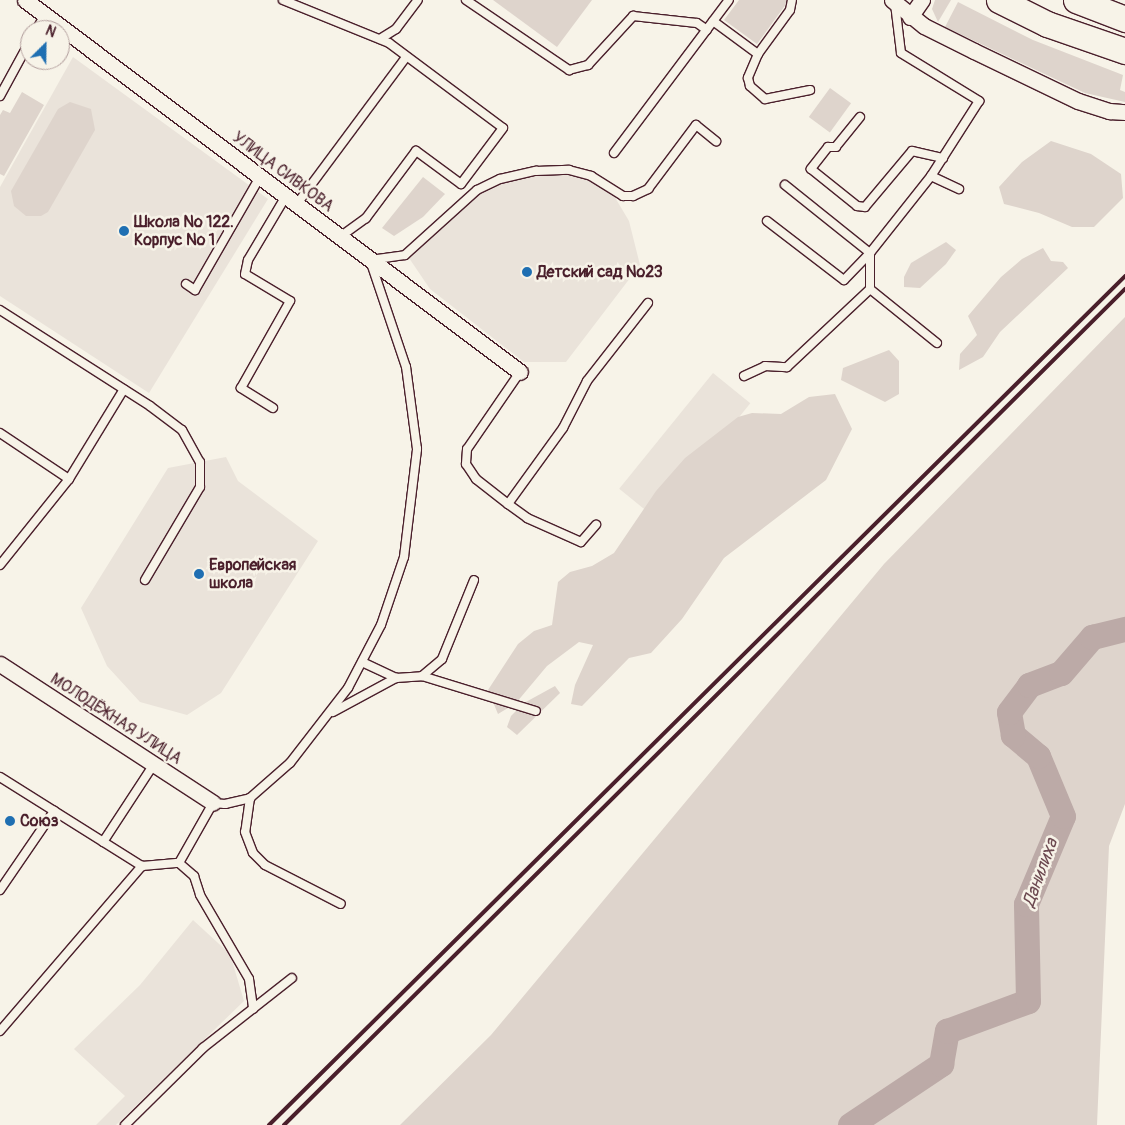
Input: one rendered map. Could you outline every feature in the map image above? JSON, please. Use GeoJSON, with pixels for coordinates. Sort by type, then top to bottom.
{"type":"FeatureCollection","features":[{"type":"Feature","properties":{"kind":"main road"},"geometry":{"type":"LineString","coordinates":[[998,0],[1047,24],[1124,51]]}},
{"type":"Feature","properties":{"kind":"main road"},"geometry":{"type":"LineString","coordinates":[[1076,0],[1125,19]]}},
{"type":"Feature","properties":{"kind":"street","name":"УЛИЦА СИВКОВА"},"geometry":{"type":"LineString","coordinates":[[25,0],[520,372]]}},
{"type":"Feature","properties":{"kind":"street"},"geometry":{"type":"LineString","coordinates":[[910,17],[922,0]]}},
{"type":"Feature","properties":{"kind":"street"},"geometry":{"type":"LineString","coordinates":[[1101,0],[1125,14]]}},
{"type":"Feature","properties":{"kind":"street"},"geometry":{"type":"LineString","coordinates":[[894,2],[910,17],[1078,101],[1109,111],[1125,112]]}},
{"type":"Feature","properties":{"kind":"street","name":"МОЛОДЁЖНАЯ УЛИЦА"},"geometry":{"type":"LineString","coordinates":[[0,664],[213,803]]}},
{"type":"Feature","properties":{"kind":"lane"},"geometry":{"type":"LineString","coordinates":[[283,0],[380,39],[503,128],[461,184],[416,151],[366,218],[340,237]]}},
{"type":"Feature","properties":{"kind":"lane"},"geometry":{"type":"LineString","coordinates":[[380,39],[396,29],[418,0]]}},
{"type":"Feature","properties":{"kind":"lane"},"geometry":{"type":"LineString","coordinates":[[466,0],[569,70],[588,65],[633,16],[696,23],[707,30]]}},
{"type":"Feature","properties":{"kind":"lane"},"geometry":{"type":"LineString","coordinates":[[614,153],[729,0]]}},
{"type":"Feature","properties":{"kind":"lane"},"geometry":{"type":"LineString","coordinates":[[792,0],[790,10],[758,54],[748,78],[750,86],[765,99],[810,90]]}},
{"type":"Feature","properties":{"kind":"lane"},"geometry":{"type":"LineString","coordinates":[[767,221],[844,280],[870,253],[931,176],[980,101],[901,53],[894,2]]}},
{"type":"Feature","properties":{"kind":"lane"},"geometry":{"type":"LineString","coordinates":[[42,20],[45,15]]}},
{"type":"Feature","properties":{"kind":"lane"},"geometry":{"type":"LineString","coordinates":[[713,21],[758,54]]}},
{"type":"Feature","properties":{"kind":"lane"},"geometry":{"type":"LineString","coordinates":[[273,408],[241,388],[290,302],[245,274],[248,260],[291,200],[406,57]]}},
{"type":"Feature","properties":{"kind":"lane"},"geometry":{"type":"LineString","coordinates":[[0,96],[20,59]]}},
{"type":"Feature","properties":{"kind":"lane"},"geometry":{"type":"LineString","coordinates":[[860,117],[836,147],[828,147],[811,169],[857,206],[865,206],[912,151],[943,158]]}},
{"type":"Feature","properties":{"kind":"lane"},"geometry":{"type":"LineString","coordinates":[[179,863],[213,803],[231,804],[250,798],[290,763],[331,713],[362,662],[381,625],[404,557],[417,449],[406,366],[370,260],[405,255],[477,190],[500,179],[536,171],[568,170],[591,176],[623,196],[633,196],[648,189],[696,126],[716,140]]}},
{"type":"Feature","properties":{"kind":"lane"},"geometry":{"type":"LineString","coordinates":[[186,284],[196,290],[260,176]]}},
{"type":"Feature","properties":{"kind":"lane"},"geometry":{"type":"LineString","coordinates":[[931,176],[959,188]]}},
{"type":"Feature","properties":{"kind":"lane"},"geometry":{"type":"LineString","coordinates":[[786,185],[870,253]]}},
{"type":"Feature","properties":{"kind":"lane"},"geometry":{"type":"LineString","coordinates":[[744,376],[765,366],[787,367],[870,289],[870,253]]}},
{"type":"Feature","properties":{"kind":"lane"},"geometry":{"type":"LineString","coordinates":[[870,289],[937,343]]}},
{"type":"Feature","properties":{"kind":"lane"},"geometry":{"type":"LineString","coordinates":[[508,504],[563,428],[587,381],[648,303]]}},
{"type":"Feature","properties":{"kind":"lane"},"geometry":{"type":"LineString","coordinates":[[0,310],[124,389],[182,430],[200,462],[200,486],[145,580]]}},
{"type":"Feature","properties":{"kind":"lane"},"geometry":{"type":"LineString","coordinates":[[520,372],[466,449],[466,464],[476,479],[527,518],[581,542],[596,526]]}},
{"type":"Feature","properties":{"kind":"lane"},"geometry":{"type":"LineString","coordinates":[[0,565],[70,479],[124,389]]}},
{"type":"Feature","properties":{"kind":"lane"},"geometry":{"type":"LineString","coordinates":[[0,433],[70,479]]}},
{"type":"Feature","properties":{"kind":"lane"},"geometry":{"type":"LineString","coordinates":[[422,676],[442,659],[474,580]]}},
{"type":"Feature","properties":{"kind":"lane"},"geometry":{"type":"LineString","coordinates":[[362,662],[396,678]]}},
{"type":"Feature","properties":{"kind":"lane"},"geometry":{"type":"LineString","coordinates":[[331,713],[396,678],[422,676],[536,711]]}},
{"type":"Feature","properties":{"kind":"lane"},"geometry":{"type":"LineString","coordinates":[[104,842],[154,764]]}},
{"type":"Feature","properties":{"kind":"lane"},"geometry":{"type":"LineString","coordinates":[[0,777],[142,866],[179,863],[194,876],[200,895],[249,980],[253,1009]]}},
{"type":"Feature","properties":{"kind":"lane"},"geometry":{"type":"LineString","coordinates":[[250,798],[245,832],[253,853],[265,864],[341,904]]}},
{"type":"Feature","properties":{"kind":"lane"},"geometry":{"type":"LineString","coordinates":[[0,890],[54,811]]}},
{"type":"Feature","properties":{"kind":"lane"},"geometry":{"type":"LineString","coordinates":[[0,1031],[142,866]]}},
{"type":"Feature","properties":{"kind":"lane"},"geometry":{"type":"LineString","coordinates":[[125,1125],[203,1048],[292,978]]}},
{"type":"Feature","properties":{"kind":"shaded area"},"geometry":{"type":"Polygon","coordinates":[[[493,0],[592,0],[557,47],[493,0]]]}},
{"type":"Feature","properties":{"kind":"shaded area"},"geometry":{"type":"Polygon","coordinates":[[[739,0],[789,0],[757,44],[724,20],[739,0]]]}},
{"type":"Feature","properties":{"kind":"shaded area"},"geometry":{"type":"Polygon","coordinates":[[[935,0],[951,0],[938,22],[932,9],[935,0]]]}},
{"type":"Feature","properties":{"kind":"shaded area"},"geometry":{"type":"Polygon","coordinates":[[[958,2],[1033,40],[1123,75],[1120,90],[1125,92],[1125,102],[1085,93],[945,27],[958,2]]]}},
{"type":"Feature","properties":{"kind":"shaded area","name":"Школа № 122. Корпус № 1"},"geometry":{"type":"Polygon","coordinates":[[[73,57],[268,199],[149,393],[0,296],[0,187],[66,70],[70,70],[70,62],[73,57]]]}},
{"type":"Feature","properties":{"kind":"shaded area"},"geometry":{"type":"Polygon","coordinates":[[[830,88],[851,103],[830,132],[809,117],[830,88]]]}},
{"type":"Feature","properties":{"kind":"shaded area"},"geometry":{"type":"Polygon","coordinates":[[[22,92],[44,105],[4,176],[0,174],[0,115],[3,110],[10,113],[22,92]]]}},
{"type":"Feature","properties":{"kind":"shaded area"},"geometry":{"type":"Polygon","coordinates":[[[70,102],[91,109],[95,130],[48,212],[41,216],[26,216],[14,206],[11,191],[58,109],[70,102]]]}},
{"type":"Feature","properties":{"kind":"shaded area"},"geometry":{"type":"Polygon","coordinates":[[[1051,141],[1091,154],[1121,174],[1123,198],[1094,227],[1072,227],[1039,213],[1004,204],[999,187],[1022,162],[1051,141]]]}},
{"type":"Feature","properties":{"kind":"shaded area","name":"Детский сад №23"},"geometry":{"type":"Polygon","coordinates":[[[573,173],[587,177],[613,194],[629,221],[640,265],[566,362],[524,362],[430,289],[409,258],[485,189],[532,175],[573,173]]]}},
{"type":"Feature","properties":{"kind":"shaded area"},"geometry":{"type":"Polygon","coordinates":[[[423,177],[445,194],[423,217],[394,236],[382,228],[423,177]]]}},
{"type":"Feature","properties":{"kind":"shaded area"},"geometry":{"type":"Polygon","coordinates":[[[946,242],[956,250],[946,264],[920,288],[904,287],[904,277],[911,263],[946,242]]]}},
{"type":"Feature","properties":{"kind":"shaded area"},"geometry":{"type":"Polygon","coordinates":[[[1043,248],[1051,261],[1063,262],[1068,268],[1000,332],[983,357],[959,370],[960,354],[977,335],[968,316],[1001,277],[1022,259],[1043,248]]]}},
{"type":"Feature","properties":{"kind":"shaded area"},"geometry":{"type":"Polygon","coordinates":[[[1125,317],[1125,804],[1109,846],[1097,1125],[400,1125],[491,1035],[884,564],[1125,317]]]}},
{"type":"Feature","properties":{"kind":"shaded area"},"geometry":{"type":"Polygon","coordinates":[[[889,350],[899,361],[899,394],[885,402],[841,380],[843,368],[889,350]]]}},
{"type":"Feature","properties":{"kind":"shaded area"},"geometry":{"type":"Polygon","coordinates":[[[713,373],[750,403],[657,519],[619,489],[713,373]]]}},
{"type":"Feature","properties":{"kind":"shaded area"},"geometry":{"type":"Polygon","coordinates":[[[835,394],[852,429],[826,480],[724,558],[682,619],[651,653],[629,658],[582,706],[571,704],[575,685],[593,645],[579,642],[547,666],[516,703],[498,714],[488,690],[518,644],[534,631],[552,625],[558,582],[570,572],[592,566],[614,553],[656,491],[685,458],[738,417],[752,413],[781,414],[809,397],[835,394]]]}},
{"type":"Feature","properties":{"kind":"shaded area","name":"Европейская школа"},"geometry":{"type":"Polygon","coordinates":[[[226,457],[238,481],[318,541],[221,693],[187,715],[140,702],[107,666],[81,608],[168,468],[226,457]]]}},
{"type":"Feature","properties":{"kind":"shaded area"},"geometry":{"type":"Polygon","coordinates":[[[555,686],[560,693],[517,735],[507,727],[511,716],[524,703],[555,686]]]}},
{"type":"Feature","properties":{"kind":"shaded area"},"geometry":{"type":"Polygon","coordinates":[[[193,920],[230,954],[244,1001],[116,1125],[96,1125],[125,1096],[74,1049],[140,985],[193,920]]]}},
{"type":"Feature","properties":{"kind":"waterway","name":"Данилиха"},"geometry":{"type":"LineString","coordinates":[[850,1125],[941,1064],[947,1031],[1028,1001],[1026,904],[1063,816],[1038,756],[1013,735],[1009,712],[1029,685],[1061,673],[1092,637],[1125,629]]}},
{"type":"Feature","properties":{"kind":"railway"},"geometry":{"type":"LineString","coordinates":[[269,1125],[1125,276]]}},
{"type":"Feature","properties":{"kind":"railway"},"geometry":{"type":"LineString","coordinates":[[284,1125],[1125,289]]}},
{"type":"Feature","properties":{"kind":"place","name":"Школа № 122. Корпус № 1"},"geometry":{"type":"Point","coordinates":[124,231]}},
{"type":"Feature","properties":{"kind":"place","name":"Детский сад №23"},"geometry":{"type":"Point","coordinates":[527,272]}},
{"type":"Feature","properties":{"kind":"place","name":"Европейская школа"},"geometry":{"type":"Point","coordinates":[199,574]}},
{"type":"Feature","properties":{"kind":"place","name":"Союз"},"geometry":{"type":"Point","coordinates":[10,821]}}]}
